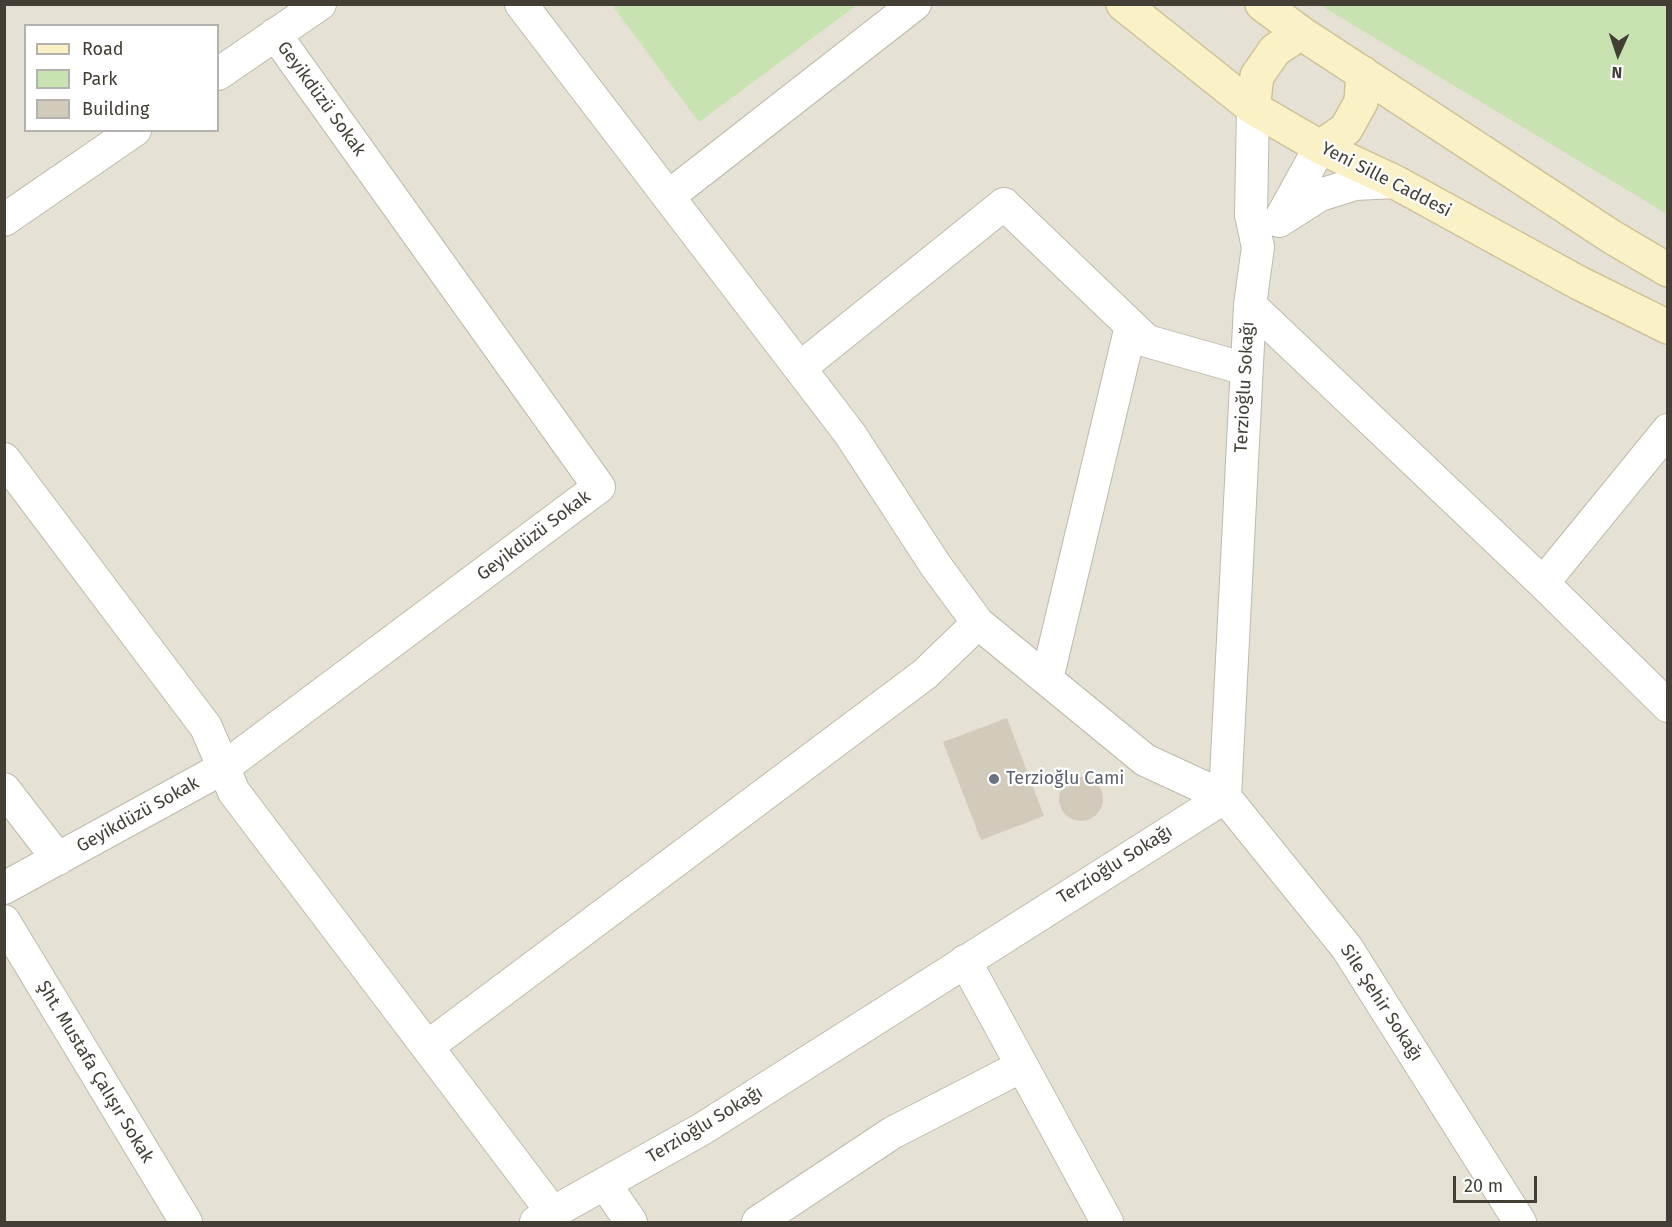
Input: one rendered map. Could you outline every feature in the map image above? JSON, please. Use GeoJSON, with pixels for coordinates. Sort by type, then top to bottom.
{"type":"FeatureCollection","features":[{"type":"Feature","properties":{"kind":"main road","name":"Yeni Sille Caddesi"},"geometry":{"type":"LineString","coordinates":[[1123,4],[1253,108],[1320,147],[1395,182],[1579,283],[1668,327]]}},
{"type":"Feature","properties":{"kind":"main road"},"geometry":{"type":"LineString","coordinates":[[1262,4],[1301,33],[1612,237],[1668,270]]}},
{"type":"Feature","properties":{"kind":"main road"},"geometry":{"type":"LineString","coordinates":[[1253,108],[1257,76],[1275,50],[1301,33]]}},
{"type":"Feature","properties":{"kind":"main road"},"geometry":{"type":"LineString","coordinates":[[1320,147],[1346,129],[1361,102],[1364,73]]}},
{"type":"Feature","properties":{"kind":"street"},"geometry":{"type":"LineString","coordinates":[[219,73],[320,4]]}},
{"type":"Feature","properties":{"kind":"street"},"geometry":{"type":"LineString","coordinates":[[521,4],[850,434],[936,566],[978,623],[1145,760],[1225,797]]}},
{"type":"Feature","properties":{"kind":"street"},"geometry":{"type":"LineString","coordinates":[[669,196],[915,4]]}},
{"type":"Feature","properties":{"kind":"street","name":"Geyikdüzü Sokak"},"geometry":{"type":"LineString","coordinates":[[4,888],[224,768],[599,487],[275,34]]}},
{"type":"Feature","properties":{"kind":"street"},"geometry":{"type":"LineString","coordinates":[[1253,108],[1251,215],[1258,247]]}},
{"type":"Feature","properties":{"kind":"street"},"geometry":{"type":"LineString","coordinates":[[4,220],[132,132]]}},
{"type":"Feature","properties":{"kind":"street"},"geometry":{"type":"LineString","coordinates":[[1258,247],[1279,221],[1320,147]]}},
{"type":"Feature","properties":{"kind":"street"},"geometry":{"type":"LineString","coordinates":[[1279,221],[1320,195],[1355,184],[1395,182]]}},
{"type":"Feature","properties":{"kind":"street"},"geometry":{"type":"LineString","coordinates":[[800,368],[1004,204],[1147,342],[1246,369]]}},
{"type":"Feature","properties":{"kind":"street","name":"Terzioğlu Sokağı"},"geometry":{"type":"LineString","coordinates":[[545,1218],[702,1129],[1225,797],[1246,369],[1250,304],[1258,247]]}},
{"type":"Feature","properties":{"kind":"street"},"geometry":{"type":"LineString","coordinates":[[1250,304],[1543,583],[1668,706]]}},
{"type":"Feature","properties":{"kind":"street"},"geometry":{"type":"LineString","coordinates":[[1047,679],[1131,326]]}},
{"type":"Feature","properties":{"kind":"street"},"geometry":{"type":"LineString","coordinates":[[1543,583],[1668,430]]}},
{"type":"Feature","properties":{"kind":"street"},"geometry":{"type":"LineString","coordinates":[[4,459],[206,727],[234,792],[427,1047],[545,1218]]}},
{"type":"Feature","properties":{"kind":"street"},"geometry":{"type":"LineString","coordinates":[[427,1047],[925,674],[978,623]]}},
{"type":"Feature","properties":{"kind":"street"},"geometry":{"type":"LineString","coordinates":[[4,789],[58,859]]}},
{"type":"Feature","properties":{"kind":"street","name":"Sile Şehir Sokağı"},"geometry":{"type":"LineString","coordinates":[[1225,797],[1347,948],[1520,1222]]}},
{"type":"Feature","properties":{"kind":"street","name":"Şht. Mustafa Çalışır Sokak"},"geometry":{"type":"LineString","coordinates":[[4,921],[186,1222]]}},
{"type":"Feature","properties":{"kind":"street"},"geometry":{"type":"LineString","coordinates":[[965,961],[1107,1222]]}},
{"type":"Feature","properties":{"kind":"street"},"geometry":{"type":"LineString","coordinates":[[758,1222],[892,1133],[1022,1066]]}},
{"type":"Feature","properties":{"kind":"street"},"geometry":{"type":"LineString","coordinates":[[604,1184],[631,1222]]}},
{"type":"Feature","properties":{"kind":"shaded area"},"geometry":{"type":"Polygon","coordinates":[[[5,5],[1667,5],[1667,1222],[5,1222],[5,5]]]}},
{"type":"Feature","properties":{"kind":"green space"},"geometry":{"type":"Polygon","coordinates":[[[612,5],[857,5],[699,122],[612,5]]]}},
{"type":"Feature","properties":{"kind":"green space"},"geometry":{"type":"Polygon","coordinates":[[[1320,5],[1667,5],[1667,214],[1320,5]]]}},
{"type":"Feature","properties":{"kind":"building","name":"Terzioğlu Cami"},"geometry":{"type":"Polygon","coordinates":[[[1007,718],[1044,816],[981,840],[943,742],[1007,718]]]}},
{"type":"Feature","properties":{"kind":"building"},"geometry":{"type":"Polygon","coordinates":[[[1081,777],[1090,778],[1097,783],[1102,790],[1102,808],[1097,815],[1090,820],[1081,821],[1072,820],[1065,815],[1060,808],[1059,799],[1060,790],[1065,783],[1072,778],[1081,777]]]}},
{"type":"Feature","properties":{"kind":"place","name":"Terzioğlu Cami"},"geometry":{"type":"Point","coordinates":[994,779]}}]}
